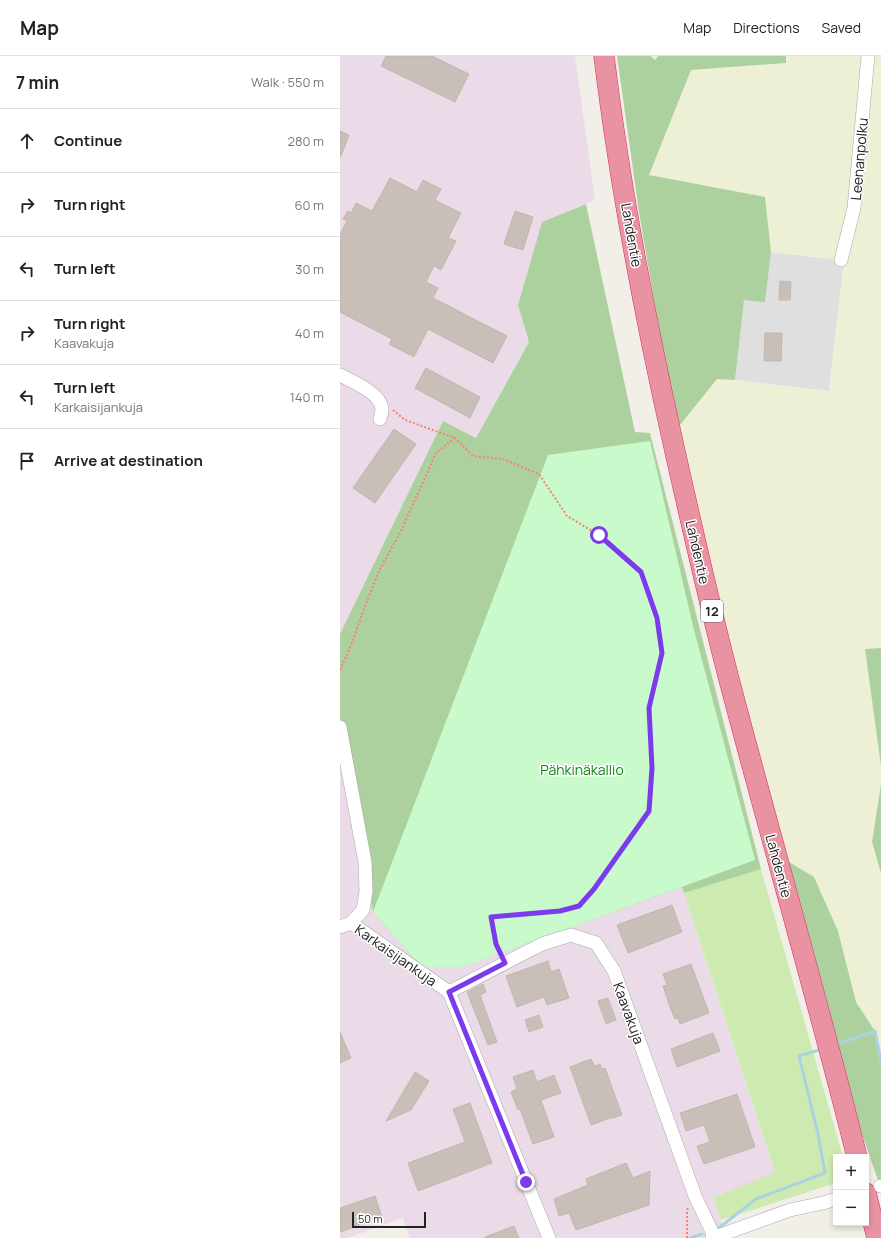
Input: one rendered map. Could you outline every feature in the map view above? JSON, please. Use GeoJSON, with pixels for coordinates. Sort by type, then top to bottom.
{"type":"FeatureCollection","features":[{"type":"Feature","properties":{"kind":"highway","name":"Lahdentie"},"geometry":{"type":"LineString","coordinates":[[604,56],[619,164],[636,261],[652,346],[684,495],[736,706],[856,1154]]}},
{"type":"Feature","properties":{"kind":"highway"},"geometry":{"type":"LineString","coordinates":[[876,1188],[877,1238]]}},
{"type":"Feature","properties":{"kind":"street","name":"Leenanpolku"},"geometry":{"type":"LineString","coordinates":[[841,260],[854,208],[868,56]]}},
{"type":"Feature","properties":{"kind":"street"},"geometry":{"type":"LineString","coordinates":[[340,375],[378,398],[382,408],[380,419]]}},
{"type":"Feature","properties":{"kind":"street"},"geometry":{"type":"LineString","coordinates":[[340,727],[365,862],[366,892],[363,910],[346,925]]}},
{"type":"Feature","properties":{"kind":"street","name":"Karkaisijankuja"},"geometry":{"type":"LineString","coordinates":[[346,925],[449,992],[549,1238]]}},
{"type":"Feature","properties":{"kind":"street","name":"Kaavakuja"},"geometry":{"type":"LineString","coordinates":[[449,992],[542,944],[571,935],[596,944],[614,970],[695,1196],[714,1238]]}},
{"type":"Feature","properties":{"kind":"street"},"geometry":{"type":"LineString","coordinates":[[714,1238],[790,1210],[833,1200]]}},
{"type":"Feature","properties":{"kind":"path"},"geometry":{"type":"LineString","coordinates":[[378,398],[405,420],[455,438],[473,456],[504,459],[539,474],[568,516],[599,535],[641,572],[657,618],[662,653],[649,708],[652,768],[649,811],[594,889],[579,906],[560,911],[491,917],[496,944],[505,963]]}},
{"type":"Feature","properties":{"kind":"path"},"geometry":{"type":"LineString","coordinates":[[340,670],[350,648],[379,571],[401,531],[436,453],[455,438]]}},
{"type":"Feature","properties":{"kind":"path"},"geometry":{"type":"LineString","coordinates":[[687,1238],[687,1211],[689,1204],[695,1196]]}},
{"type":"Feature","properties":{"kind":"shaded area"},"geometry":{"type":"Polygon","coordinates":[[[340,56],[575,56],[595,200],[542,222],[518,305],[529,342],[476,438],[443,421],[340,634],[340,56]]]}},
{"type":"Feature","properties":{"kind":"shaded area"},"geometry":{"type":"Polygon","coordinates":[[[771,252],[844,260],[829,391],[735,380],[744,299],[765,301],[771,252]]]}},
{"type":"Feature","properties":{"kind":"shaded area"},"geometry":{"type":"Polygon","coordinates":[[[340,738],[463,967],[682,887],[775,1173],[713,1198],[726,1234],[712,1238],[410,1238],[403,1218],[347,1238],[340,1238],[340,738]]]}},
{"type":"Feature","properties":{"kind":"green space"},"geometry":{"type":"Polygon","coordinates":[[[617,56],[651,56],[655,60],[658,56],[786,56],[786,63],[691,70],[649,175],[765,197],[771,252],[765,302],[744,300],[735,380],[717,379],[676,430],[639,212],[617,56]]]}},
{"type":"Feature","properties":{"kind":"green space"},"geometry":{"type":"Polygon","coordinates":[[[786,56],[881,56],[881,648],[865,649],[881,766],[881,784],[872,842],[881,873],[881,1061],[875,1031],[856,1002],[838,931],[782,858],[676,430],[717,379],[829,391],[844,261],[771,252],[765,197],[649,175],[691,70],[785,63],[786,56]]]}},
{"type":"Feature","properties":{"kind":"green space","name":"Pähkinäkallio"},"geometry":{"type":"Polygon","coordinates":[[[586,204],[635,432],[650,433],[761,869],[684,893],[682,887],[463,967],[422,967],[373,912],[340,738],[340,634],[443,421],[476,438],[529,342],[518,305],[542,222],[586,204]]]}},
{"type":"Feature","properties":{"kind":"green space","name":"Pähkinäkallio"},"geometry":{"type":"Polygon","coordinates":[[[650,441],[693,626],[755,860],[463,967],[422,967],[373,912],[548,455],[650,441]]]}},
{"type":"Feature","properties":{"kind":"green space"},"geometry":{"type":"Polygon","coordinates":[[[881,648],[881,766],[865,649],[881,648]]]}},
{"type":"Feature","properties":{"kind":"green space"},"geometry":{"type":"Polygon","coordinates":[[[881,784],[881,873],[872,842],[881,784]]]}},
{"type":"Feature","properties":{"kind":"green space"},"geometry":{"type":"Polygon","coordinates":[[[782,858],[814,877],[838,931],[856,1002],[875,1031],[881,1061],[881,1186],[854,1111],[782,858]]]}},
{"type":"Feature","properties":{"kind":"green space"},"geometry":{"type":"Polygon","coordinates":[[[761,869],[842,1154],[833,1154],[833,1184],[721,1220],[713,1198],[775,1172],[684,893],[761,869]]]}},
{"type":"Feature","properties":{"kind":"building"},"geometry":{"type":"Polygon","coordinates":[[[386,56],[432,56],[469,74],[455,102],[381,66],[386,56]]]}},
{"type":"Feature","properties":{"kind":"building"},"geometry":{"type":"Polygon","coordinates":[[[340,131],[349,135],[341,156],[340,156],[340,131]]]}},
{"type":"Feature","properties":{"kind":"building"},"geometry":{"type":"Polygon","coordinates":[[[390,178],[417,192],[423,180],[441,189],[435,200],[461,213],[448,238],[456,241],[441,270],[434,266],[426,282],[438,288],[433,298],[507,336],[493,363],[428,329],[414,357],[389,344],[392,339],[340,312],[340,234],[347,221],[343,219],[348,211],[351,213],[356,203],[372,211],[390,178]]]}},
{"type":"Feature","properties":{"kind":"building"},"geometry":{"type":"Polygon","coordinates":[[[515,211],[533,217],[523,250],[504,244],[515,211]]]}},
{"type":"Feature","properties":{"kind":"building"},"geometry":{"type":"Polygon","coordinates":[[[780,281],[791,282],[790,300],[779,300],[780,281]]]}},
{"type":"Feature","properties":{"kind":"building"},"geometry":{"type":"Polygon","coordinates":[[[765,333],[782,333],[781,361],[764,361],[765,333]]]}},
{"type":"Feature","properties":{"kind":"building"},"geometry":{"type":"Polygon","coordinates":[[[426,368],[480,397],[470,418],[415,388],[426,368]]]}},
{"type":"Feature","properties":{"kind":"building"},"geometry":{"type":"Polygon","coordinates":[[[394,429],[416,444],[375,503],[353,488],[394,429]]]}},
{"type":"Feature","properties":{"kind":"building"},"geometry":{"type":"Polygon","coordinates":[[[672,905],[682,932],[628,953],[617,925],[672,905]]]}},
{"type":"Feature","properties":{"kind":"building"},"geometry":{"type":"Polygon","coordinates":[[[548,961],[551,972],[559,969],[569,998],[547,1005],[544,997],[517,1007],[506,976],[548,961]]]}},
{"type":"Feature","properties":{"kind":"building"},"geometry":{"type":"Polygon","coordinates":[[[691,964],[709,1013],[680,1024],[678,1018],[675,1019],[670,1007],[663,986],[667,985],[663,974],[691,964]]]}},
{"type":"Feature","properties":{"kind":"building"},"geometry":{"type":"Polygon","coordinates":[[[483,984],[486,992],[480,995],[497,1042],[488,1045],[467,992],[483,984]]]}},
{"type":"Feature","properties":{"kind":"building"},"geometry":{"type":"Polygon","coordinates":[[[608,998],[616,1020],[606,1024],[598,1001],[608,998]]]}},
{"type":"Feature","properties":{"kind":"building"},"geometry":{"type":"Polygon","coordinates":[[[539,1015],[543,1027],[529,1032],[525,1020],[539,1015]]]}},
{"type":"Feature","properties":{"kind":"building"},"geometry":{"type":"Polygon","coordinates":[[[340,1032],[351,1058],[340,1063],[340,1032]]]}},
{"type":"Feature","properties":{"kind":"building"},"geometry":{"type":"Polygon","coordinates":[[[713,1033],[720,1051],[677,1067],[671,1049],[713,1033]]]}},
{"type":"Feature","properties":{"kind":"building"},"geometry":{"type":"Polygon","coordinates":[[[591,1059],[594,1066],[600,1064],[601,1069],[605,1068],[622,1115],[591,1125],[570,1067],[591,1059]]]}},
{"type":"Feature","properties":{"kind":"building"},"geometry":{"type":"Polygon","coordinates":[[[533,1070],[537,1082],[554,1075],[561,1093],[541,1100],[554,1137],[533,1144],[520,1109],[518,1110],[511,1092],[517,1089],[513,1077],[533,1070]]]}},
{"type":"Feature","properties":{"kind":"building"},"geometry":{"type":"Polygon","coordinates":[[[415,1072],[429,1081],[411,1110],[386,1121],[415,1072]]]}},
{"type":"Feature","properties":{"kind":"building"},"geometry":{"type":"Polygon","coordinates":[[[737,1094],[755,1147],[704,1164],[697,1146],[710,1142],[704,1125],[686,1131],[680,1113],[737,1094]]]}},
{"type":"Feature","properties":{"kind":"building"},"geometry":{"type":"Polygon","coordinates":[[[470,1103],[492,1163],[418,1191],[408,1163],[465,1142],[453,1109],[470,1103]]]}},
{"type":"Feature","properties":{"kind":"building"},"geometry":{"type":"Polygon","coordinates":[[[626,1163],[633,1178],[650,1171],[649,1205],[576,1230],[569,1213],[559,1216],[554,1199],[588,1185],[586,1179],[626,1163]]]}},
{"type":"Feature","properties":{"kind":"building"},"geometry":{"type":"Polygon","coordinates":[[[375,1196],[382,1217],[340,1232],[340,1208],[375,1196]]]}},
{"type":"Feature","properties":{"kind":"building"},"geometry":{"type":"Polygon","coordinates":[[[514,1226],[519,1238],[485,1238],[485,1237],[514,1226]]]}},
{"type":"Feature","properties":{"kind":"waterway"},"geometry":{"type":"LineString","coordinates":[[837,1044],[875,1031],[881,1061]]}},
{"type":"Feature","properties":{"kind":"waterway"},"geometry":{"type":"LineString","coordinates":[[717,1228],[756,1199],[825,1173],[818,1134],[799,1056],[819,1050]]}},
{"type":"Feature","properties":{"kind":"waterway"},"geometry":{"type":"LineString","coordinates":[[690,1238],[702,1234]]}},
{"type":"Feature","properties":{"kind":"route"},"geometry":{"type":"LineString","coordinates":[[526,1182],[449,992],[505,963],[496,944],[491,917],[560,911],[579,906],[594,889],[649,811],[652,768],[649,708],[662,653],[657,618],[641,572],[599,535]]}}]}
